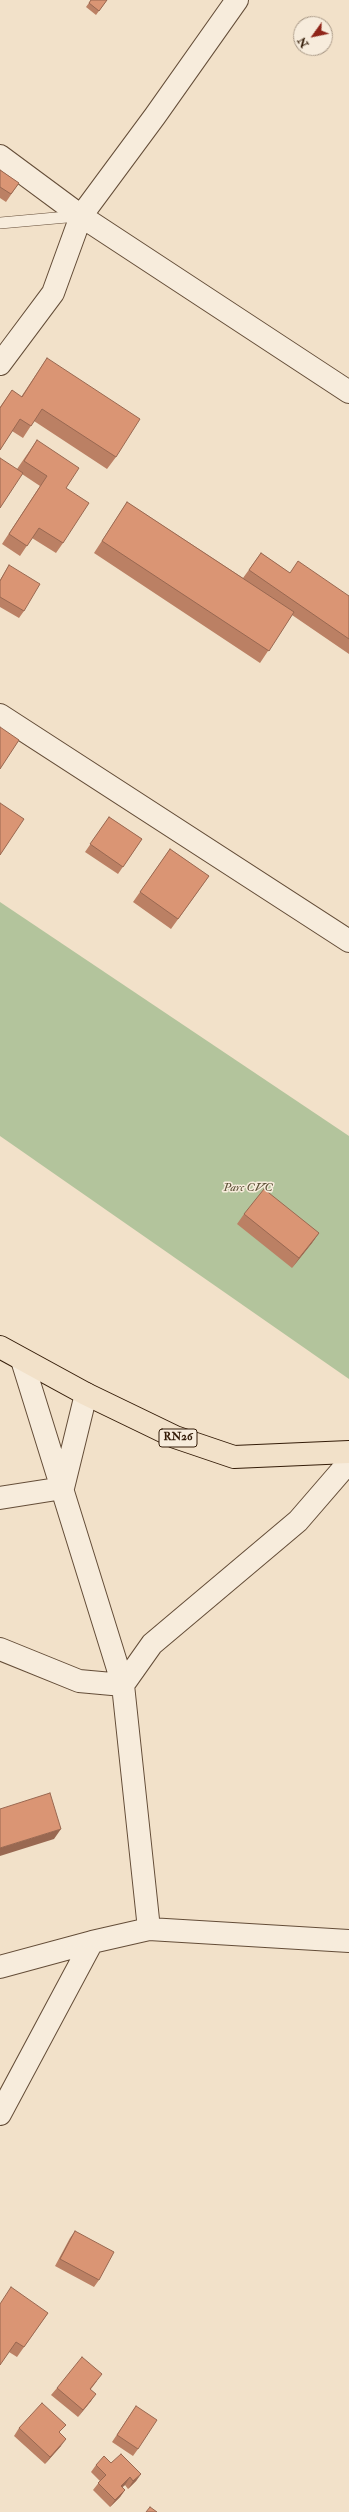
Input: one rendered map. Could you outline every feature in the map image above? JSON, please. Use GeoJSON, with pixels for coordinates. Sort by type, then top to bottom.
{"type":"FeatureCollection","features":[{"type":"Feature","properties":{"kind":"main road","name":"RN26"},"geometry":{"type":"LineString","coordinates":[[0,1347],[86,1394],[175,1437],[234,1457],[349,1452]]}},
{"type":"Feature","properties":{"kind":"street"},"geometry":{"type":"LineString","coordinates":[[0,364],[53,293],[81,216],[155,116],[237,0]]}},
{"type":"Feature","properties":{"kind":"street"},"geometry":{"type":"LineString","coordinates":[[0,156],[81,216],[349,392]]}},
{"type":"Feature","properties":{"kind":"street"},"geometry":{"type":"LineString","coordinates":[[0,715],[349,941]]}},
{"type":"Feature","properties":{"kind":"street"},"geometry":{"type":"LineString","coordinates":[[22,1360],[64,1488],[123,1685],[149,1929]]}},
{"type":"Feature","properties":{"kind":"street"},"geometry":{"type":"LineString","coordinates":[[64,1488],[86,1394]]}},
{"type":"Feature","properties":{"kind":"street"},"geometry":{"type":"LineString","coordinates":[[123,1685],[152,1644],[298,1521],[349,1462]]}},
{"type":"Feature","properties":{"kind":"street"},"geometry":{"type":"LineString","coordinates":[[0,1498],[64,1488]]}},
{"type":"Feature","properties":{"kind":"street"},"geometry":{"type":"LineString","coordinates":[[0,1649],[79,1681],[123,1685]]}},
{"type":"Feature","properties":{"kind":"street"},"geometry":{"type":"LineString","coordinates":[[0,1967],[92,1942],[149,1929],[349,1941]]}},
{"type":"Feature","properties":{"kind":"street"},"geometry":{"type":"LineString","coordinates":[[0,2114],[92,1942]]}},
{"type":"Feature","properties":{"kind":"lane"},"geometry":{"type":"LineString","coordinates":[[0,223],[81,216]]}},
{"type":"Feature","properties":{"kind":"green space","name":"Parc CVC"},"geometry":{"type":"Polygon","coordinates":[[[0,902],[349,1136],[349,1379],[0,1136],[0,902]]]}},
{"type":"Feature","properties":{"kind":"building"},"geometry":{"type":"Polygon","coordinates":[[[91,0],[107,0],[99,11],[89,3],[91,0]]]}},
{"type":"Feature","properties":{"kind":"building"},"geometry":{"type":"Polygon","coordinates":[[[0,170],[19,183],[11,194],[0,187],[0,170]]]}},
{"type":"Feature","properties":{"kind":"building"},"geometry":{"type":"Polygon","coordinates":[[[47,358],[140,419],[116,457],[42,409],[31,426],[20,419],[0,450],[0,408],[12,390],[22,397],[47,358]]]}},
{"type":"Feature","properties":{"kind":"building"},"geometry":{"type":"Polygon","coordinates":[[[37,440],[79,468],[66,488],[89,503],[63,543],[39,528],[27,546],[9,534],[47,476],[24,461],[37,440]]]}},
{"type":"Feature","properties":{"kind":"building"},"geometry":{"type":"Polygon","coordinates":[[[0,458],[23,473],[0,508],[0,458]]]}},
{"type":"Feature","properties":{"kind":"building"},"geometry":{"type":"Polygon","coordinates":[[[127,502],[294,612],[269,651],[102,541],[127,502]]]}},
{"type":"Feature","properties":{"kind":"building"},"geometry":{"type":"Polygon","coordinates":[[[261,553],[290,573],[298,561],[349,596],[349,639],[249,570],[261,553]]]}},
{"type":"Feature","properties":{"kind":"building"},"geometry":{"type":"Polygon","coordinates":[[[9,565],[40,584],[24,611],[0,597],[0,581],[9,565]]]}},
{"type":"Feature","properties":{"kind":"building"},"geometry":{"type":"Polygon","coordinates":[[[0,727],[19,740],[0,769],[0,727]]]}},
{"type":"Feature","properties":{"kind":"building"},"geometry":{"type":"Polygon","coordinates":[[[0,803],[24,819],[0,855],[0,803]]]}},
{"type":"Feature","properties":{"kind":"building"},"geometry":{"type":"Polygon","coordinates":[[[109,817],[142,839],[123,867],[90,844],[109,817]]]}},
{"type":"Feature","properties":{"kind":"building"},"geometry":{"type":"Polygon","coordinates":[[[170,849],[209,876],[178,919],[140,892],[170,849]]]}},
{"type":"Feature","properties":{"kind":"building"},"geometry":{"type":"Polygon","coordinates":[[[264,1189],[319,1233],[299,1258],[244,1214],[264,1189]]]}},
{"type":"Feature","properties":{"kind":"building"},"geometry":{"type":"Polygon","coordinates":[[[50,1793],[61,1829],[0,1848],[0,1809],[50,1793]]]}},
{"type":"Feature","properties":{"kind":"building"},"geometry":{"type":"Polygon","coordinates":[[[75,2231],[114,2252],[99,2280],[60,2259],[75,2231]]]}},
{"type":"Feature","properties":{"kind":"building"},"geometry":{"type":"Polygon","coordinates":[[[11,2287],[48,2313],[24,2347],[16,2342],[0,2365],[0,2304],[11,2287]]]}},
{"type":"Feature","properties":{"kind":"building"},"geometry":{"type":"Polygon","coordinates":[[[82,2357],[102,2374],[90,2389],[96,2394],[83,2410],[57,2388],[82,2357]]]}},
{"type":"Feature","properties":{"kind":"building"},"geometry":{"type":"Polygon","coordinates":[[[42,2403],[66,2425],[59,2432],[66,2439],[50,2457],[19,2428],[42,2403]]]}},
{"type":"Feature","properties":{"kind":"building"},"geometry":{"type":"Polygon","coordinates":[[[136,2406],[157,2420],[138,2449],[117,2435],[136,2406]]]}},
{"type":"Feature","properties":{"kind":"building"},"geometry":{"type":"Polygon","coordinates":[[[121,2454],[141,2474],[133,2481],[130,2477],[121,2486],[125,2490],[115,2500],[98,2483],[106,2475],[96,2465],[104,2456],[111,2463],[121,2454]]]}},
{"type":"Feature","properties":{"kind":"building"},"geometry":{"type":"Polygon","coordinates":[[[150,2507],[157,2512],[146,2512],[150,2507]]]}}]}
